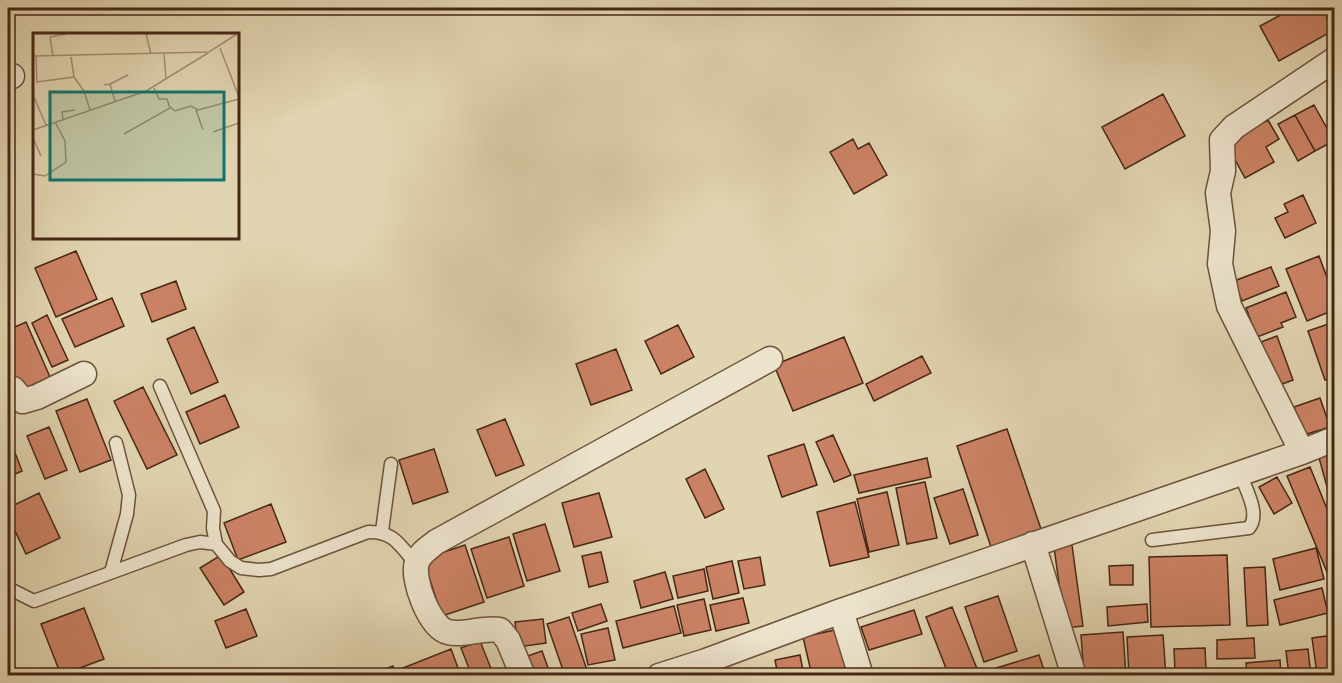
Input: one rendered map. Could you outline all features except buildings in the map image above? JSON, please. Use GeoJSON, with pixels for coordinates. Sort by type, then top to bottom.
{"type":"FeatureCollection","features":[{"type":"Feature","properties":{"kind":"street"},"geometry":{"type":"LineString","coordinates":[[1302,452],[1229,306],[1220,264],[1223,231],[1218,193],[1223,171],[1222,140],[1234,127],[1335,60]]}},
{"type":"Feature","properties":{"kind":"street"},"geometry":{"type":"LineString","coordinates":[[523,675],[508,640],[500,630],[490,628],[452,633],[440,628],[427,610],[415,573],[420,556],[436,543],[770,359]]}},
{"type":"Feature","properties":{"kind":"street"},"geometry":{"type":"LineString","coordinates":[[8,389],[13,389],[23,401],[37,397],[84,374]]}},
{"type":"Feature","properties":{"kind":"street"},"geometry":{"type":"LineString","coordinates":[[659,675],[706,661],[841,611],[1335,439]]}},
{"type":"Feature","properties":{"kind":"street"},"geometry":{"type":"LineString","coordinates":[[1033,544],[1074,675]]}},
{"type":"Feature","properties":{"kind":"street"},"geometry":{"type":"LineString","coordinates":[[841,611],[861,675]]}},
{"type":"Feature","properties":{"kind":"lane"},"geometry":{"type":"LineString","coordinates":[[160,386],[214,511],[213,528],[216,544],[230,561],[241,568],[271,569],[368,532],[382,531],[391,537],[416,564]]}},
{"type":"Feature","properties":{"kind":"lane"},"geometry":{"type":"LineString","coordinates":[[111,572],[127,514],[129,495],[116,443]]}},
{"type":"Feature","properties":{"kind":"lane"},"geometry":{"type":"LineString","coordinates":[[382,531],[391,464]]}},
{"type":"Feature","properties":{"kind":"lane"},"geometry":{"type":"LineString","coordinates":[[1152,540],[1249,528],[1254,522],[1254,511],[1240,473]]}},
{"type":"Feature","properties":{"kind":"lane"},"geometry":{"type":"LineString","coordinates":[[8,588],[34,601],[186,545],[200,542],[216,544]]}}]}
